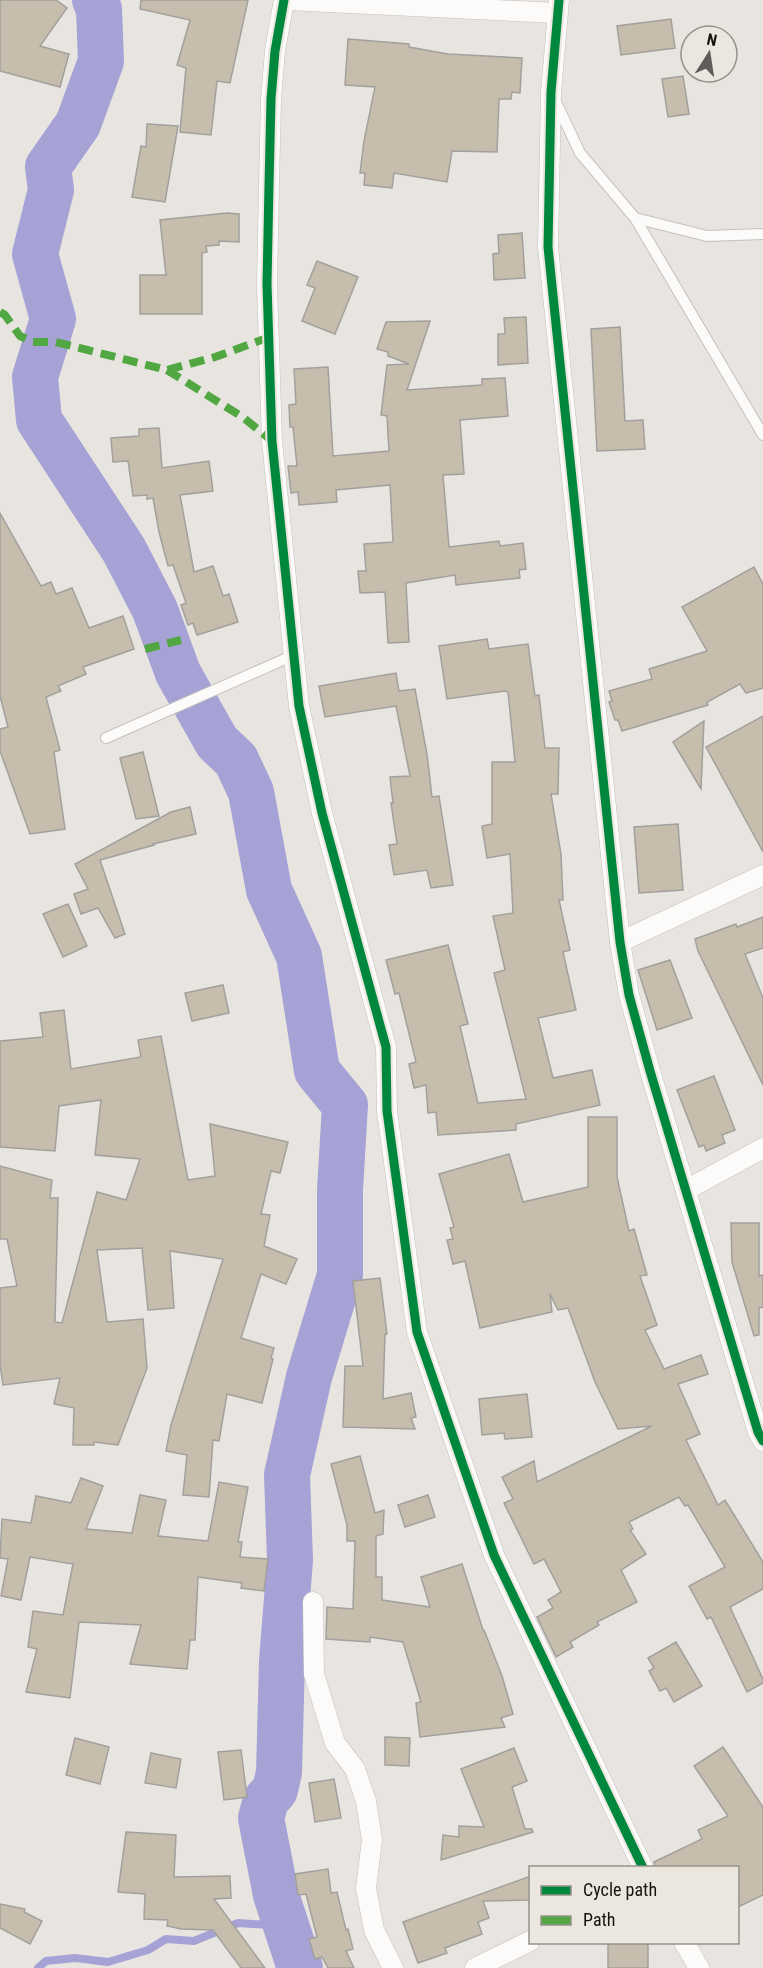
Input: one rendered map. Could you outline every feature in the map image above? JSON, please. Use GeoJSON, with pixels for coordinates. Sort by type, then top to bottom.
{"type":"FeatureCollection","features":[{"type":"Feature","properties":{"kind":"street"},"geometry":{"type":"LineString","coordinates":[[642,1866],[494,1555],[417,1332],[387,1111],[386,1047],[322,813],[299,706],[272,441],[267,327],[271,99],[275,51],[286,0],[558,6],[551,92],[548,247],[620,942],[629,995],[686,1190],[762,1434]]}},
{"type":"Feature","properties":{"kind":"street"},"geometry":{"type":"LineString","coordinates":[[620,942],[763,875]]}},
{"type":"Feature","properties":{"kind":"street"},"geometry":{"type":"LineString","coordinates":[[686,1190],[763,1148]]}},
{"type":"Feature","properties":{"kind":"street"},"geometry":{"type":"LineString","coordinates":[[313,1602],[314,1674],[335,1743],[355,1769],[366,1801],[372,1840],[366,1888],[374,1930],[393,1968]]}},
{"type":"Feature","properties":{"kind":"street"},"geometry":{"type":"LineString","coordinates":[[475,1968],[529,1942]]}},
{"type":"Feature","properties":{"kind":"street"},"geometry":{"type":"LineString","coordinates":[[685,1944],[699,1968]]}},
{"type":"Feature","properties":{"kind":"lane"},"geometry":{"type":"LineString","coordinates":[[551,92],[580,153],[635,218],[763,435]]}},
{"type":"Feature","properties":{"kind":"lane"},"geometry":{"type":"LineString","coordinates":[[635,218],[707,236],[763,234]]}},
{"type":"Feature","properties":{"kind":"lane"},"geometry":{"type":"LineString","coordinates":[[106,738],[294,655]]}},
{"type":"Feature","properties":{"kind":"building"},"geometry":{"type":"Polygon","coordinates":[[[0,0],[56,0],[67,8],[40,46],[69,54],[60,87],[0,71],[0,0]]]}},
{"type":"Feature","properties":{"kind":"building"},"geometry":{"type":"Polygon","coordinates":[[[141,0],[248,0],[230,83],[217,81],[211,135],[180,132],[186,68],[177,65],[190,20],[140,9],[141,0]]]}},
{"type":"Feature","properties":{"kind":"building"},"geometry":{"type":"Polygon","coordinates":[[[671,19],[675,48],[621,55],[617,26],[671,19]]]}},
{"type":"Feature","properties":{"kind":"building"},"geometry":{"type":"Polygon","coordinates":[[[348,39],[409,44],[409,47],[448,54],[522,58],[520,93],[512,92],[511,99],[499,99],[497,152],[452,151],[447,182],[394,173],[392,188],[364,185],[365,173],[360,173],[375,87],[345,85],[348,39]]]}},
{"type":"Feature","properties":{"kind":"building"},"geometry":{"type":"Polygon","coordinates":[[[679,77],[679,84],[684,84],[689,114],[668,117],[662,79],[679,77]]]}},
{"type":"Feature","properties":{"kind":"building"},"geometry":{"type":"Polygon","coordinates":[[[147,124],[178,126],[165,202],[132,197],[141,146],[146,147],[147,124]]]}},
{"type":"Feature","properties":{"kind":"building"},"geometry":{"type":"Polygon","coordinates":[[[227,213],[239,214],[239,242],[219,241],[219,245],[206,246],[207,252],[202,253],[202,314],[140,314],[140,275],[166,275],[160,220],[227,213]]]}},
{"type":"Feature","properties":{"kind":"building"},"geometry":{"type":"Polygon","coordinates":[[[522,233],[525,278],[494,280],[493,254],[499,253],[498,235],[522,233]]]}},
{"type":"Feature","properties":{"kind":"building"},"geometry":{"type":"Polygon","coordinates":[[[317,261],[358,277],[335,334],[302,321],[315,288],[307,285],[317,261]]]}},
{"type":"Feature","properties":{"kind":"building"},"geometry":{"type":"Polygon","coordinates":[[[526,317],[528,363],[498,365],[498,334],[505,334],[504,318],[526,317]]]}},
{"type":"Feature","properties":{"kind":"building"},"geometry":{"type":"Polygon","coordinates":[[[430,321],[407,390],[482,385],[482,379],[505,378],[508,416],[460,420],[464,474],[443,475],[449,547],[499,541],[500,546],[523,543],[526,569],[519,570],[520,578],[456,585],[455,575],[406,583],[409,642],[388,643],[385,592],[360,593],[358,571],[366,571],[364,544],[393,542],[390,485],[336,490],[337,502],[299,505],[298,492],[291,493],[288,466],[297,466],[293,427],[290,427],[289,405],[296,404],[294,369],[328,367],[333,456],[389,451],[387,416],[381,415],[387,365],[409,364],[388,356],[388,352],[377,349],[386,322],[430,321]]]}},
{"type":"Feature","properties":{"kind":"building"},"geometry":{"type":"Polygon","coordinates":[[[620,327],[625,421],[643,420],[645,449],[597,451],[591,329],[620,327]]]}},
{"type":"Feature","properties":{"kind":"building"},"geometry":{"type":"Polygon","coordinates":[[[159,428],[162,468],[209,461],[213,491],[180,495],[194,572],[213,566],[223,596],[229,594],[238,622],[197,635],[193,623],[188,625],[181,605],[186,603],[173,565],[168,566],[153,498],[147,499],[147,495],[133,496],[128,461],[113,462],[111,438],[139,436],[139,429],[159,428]]]}},
{"type":"Feature","properties":{"kind":"building"},"geometry":{"type":"Polygon","coordinates":[[[0,513],[41,586],[51,582],[56,594],[72,588],[89,628],[123,616],[134,649],[83,667],[86,674],[58,686],[61,691],[46,697],[60,750],[54,752],[65,829],[30,834],[0,751],[0,729],[8,727],[0,696],[0,513]]]}},
{"type":"Feature","properties":{"kind":"building"},"geometry":{"type":"Polygon","coordinates":[[[754,567],[763,584],[763,688],[746,693],[740,684],[707,702],[708,705],[622,731],[618,720],[615,720],[609,702],[612,701],[609,691],[652,679],[649,669],[707,651],[682,607],[754,567]]]}},
{"type":"Feature","properties":{"kind":"building"},"geometry":{"type":"Polygon","coordinates":[[[487,639],[489,649],[528,644],[535,696],[539,695],[545,748],[559,748],[558,794],[551,794],[561,854],[563,900],[559,900],[570,950],[563,952],[576,1010],[538,1018],[553,1078],[592,1070],[600,1105],[516,1124],[516,1130],[438,1135],[436,1112],[428,1113],[426,1085],[414,1088],[409,1064],[416,1062],[399,993],[395,994],[386,960],[448,945],[468,1024],[460,1026],[478,1103],[526,1099],[494,973],[505,970],[493,916],[513,913],[510,854],[487,858],[482,826],[492,824],[492,762],[515,762],[508,692],[447,699],[439,646],[487,639]]]}},
{"type":"Feature","properties":{"kind":"building"},"geometry":{"type":"Polygon","coordinates":[[[396,673],[399,691],[415,689],[432,797],[439,796],[453,885],[431,888],[427,870],[394,875],[389,845],[397,844],[390,777],[410,776],[396,706],[325,717],[319,686],[396,673]]]}},
{"type":"Feature","properties":{"kind":"building"},"geometry":{"type":"Polygon","coordinates":[[[763,716],[763,852],[706,747],[763,716]]]}},
{"type":"Feature","properties":{"kind":"building"},"geometry":{"type":"Polygon","coordinates":[[[704,721],[701,789],[673,742],[704,721]]]}},
{"type":"Feature","properties":{"kind":"building"},"geometry":{"type":"Polygon","coordinates":[[[143,752],[159,816],[136,819],[120,758],[143,752]]]}},
{"type":"Feature","properties":{"kind":"building"},"geometry":{"type":"Polygon","coordinates":[[[190,807],[196,834],[100,860],[125,934],[115,938],[98,908],[81,914],[74,894],[88,889],[75,864],[171,812],[190,807]]]}},
{"type":"Feature","properties":{"kind":"building"},"geometry":{"type":"Polygon","coordinates":[[[678,824],[683,890],[639,893],[634,827],[678,824]]]}},
{"type":"Feature","properties":{"kind":"building"},"geometry":{"type":"Polygon","coordinates":[[[68,904],[87,946],[63,957],[43,914],[68,904]]]}},
{"type":"Feature","properties":{"kind":"building"},"geometry":{"type":"Polygon","coordinates":[[[763,917],[763,948],[745,954],[763,998],[763,1085],[698,951],[695,939],[763,917]]]}},
{"type":"Feature","properties":{"kind":"building"},"geometry":{"type":"Polygon","coordinates":[[[670,960],[692,1018],[657,1030],[638,970],[670,960]]]}},
{"type":"Feature","properties":{"kind":"building"},"geometry":{"type":"Polygon","coordinates":[[[223,985],[229,1013],[192,1021],[185,993],[223,985]]]}},
{"type":"Feature","properties":{"kind":"building"},"geometry":{"type":"Polygon","coordinates":[[[64,1010],[71,1069],[141,1057],[138,1040],[161,1036],[188,1180],[215,1176],[210,1124],[288,1142],[280,1173],[271,1171],[261,1214],[270,1215],[264,1246],[297,1259],[286,1284],[261,1274],[241,1338],[274,1348],[271,1358],[273,1359],[262,1403],[227,1394],[219,1441],[213,1440],[209,1497],[183,1495],[187,1455],[166,1451],[171,1425],[223,1259],[170,1251],[174,1308],[148,1310],[142,1248],[97,1250],[107,1322],[143,1319],[147,1368],[118,1445],[94,1442],[94,1445],[73,1445],[74,1408],[54,1404],[60,1378],[3,1385],[0,1365],[0,1288],[17,1286],[7,1239],[0,1239],[0,1166],[52,1180],[50,1198],[58,1198],[55,1322],[62,1323],[97,1192],[126,1200],[140,1159],[95,1155],[101,1100],[59,1106],[55,1151],[0,1147],[0,1041],[43,1037],[40,1013],[64,1010]]]}},
{"type":"Feature","properties":{"kind":"building"},"geometry":{"type":"Polygon","coordinates":[[[714,1076],[735,1130],[722,1135],[725,1143],[706,1151],[704,1145],[699,1147],[677,1090],[714,1076]]]}},
{"type":"Feature","properties":{"kind":"building"},"geometry":{"type":"Polygon","coordinates":[[[588,1117],[617,1117],[617,1177],[629,1231],[634,1229],[647,1275],[640,1276],[657,1325],[645,1330],[664,1369],[701,1355],[708,1374],[678,1384],[700,1434],[686,1440],[718,1505],[725,1500],[763,1562],[763,1589],[730,1607],[763,1679],[763,1683],[747,1692],[711,1617],[707,1619],[689,1586],[725,1567],[688,1505],[685,1506],[679,1497],[629,1522],[633,1529],[630,1530],[646,1554],[621,1570],[637,1602],[597,1622],[599,1625],[570,1642],[573,1647],[556,1657],[537,1617],[553,1608],[548,1600],[561,1592],[544,1559],[534,1564],[504,1503],[513,1499],[502,1477],[534,1461],[537,1482],[652,1426],[618,1429],[595,1382],[568,1308],[558,1310],[550,1294],[552,1312],[480,1328],[465,1261],[453,1264],[447,1240],[453,1239],[450,1228],[454,1227],[439,1174],[509,1154],[523,1202],[588,1187],[588,1117]]]}},
{"type":"Feature","properties":{"kind":"building"},"geometry":{"type":"Polygon","coordinates":[[[731,1223],[759,1223],[759,1276],[763,1275],[763,1307],[759,1308],[759,1335],[754,1336],[732,1262],[731,1223]]]}},
{"type":"Feature","properties":{"kind":"building"},"geometry":{"type":"Polygon","coordinates":[[[380,1278],[387,1334],[385,1334],[383,1399],[411,1393],[416,1417],[411,1418],[415,1429],[343,1427],[345,1366],[363,1366],[353,1281],[380,1278]]]}},
{"type":"Feature","properties":{"kind":"building"},"geometry":{"type":"Polygon","coordinates":[[[527,1394],[532,1437],[505,1439],[504,1433],[482,1435],[479,1399],[527,1394]]]}},
{"type":"Feature","properties":{"kind":"building"},"geometry":{"type":"Polygon","coordinates":[[[360,1456],[375,1513],[384,1510],[383,1534],[376,1536],[376,1577],[382,1577],[382,1600],[430,1607],[421,1577],[462,1564],[483,1630],[502,1676],[513,1714],[501,1718],[505,1727],[420,1737],[416,1703],[421,1702],[403,1642],[370,1637],[370,1642],[326,1639],[327,1607],[353,1609],[355,1541],[347,1541],[347,1525],[331,1464],[360,1456]]]}},
{"type":"Feature","properties":{"kind":"building"},"geometry":{"type":"Polygon","coordinates":[[[81,1478],[103,1486],[86,1529],[132,1533],[140,1495],[166,1500],[158,1536],[208,1541],[219,1482],[248,1487],[238,1542],[242,1542],[240,1557],[268,1559],[264,1591],[241,1588],[242,1583],[198,1577],[195,1640],[190,1640],[187,1669],[130,1664],[141,1625],[79,1622],[70,1698],[26,1692],[37,1649],[28,1647],[33,1611],[63,1615],[73,1564],[30,1557],[21,1600],[1,1596],[8,1559],[0,1558],[2,1519],[31,1523],[36,1496],[71,1503],[81,1478]]]}},
{"type":"Feature","properties":{"kind":"building"},"geometry":{"type":"Polygon","coordinates":[[[428,1495],[435,1517],[405,1527],[398,1505],[428,1495]]]}},
{"type":"Feature","properties":{"kind":"building"},"geometry":{"type":"Polygon","coordinates":[[[676,1642],[702,1686],[674,1702],[666,1688],[660,1691],[649,1671],[654,1668],[648,1658],[676,1642]]]}},
{"type":"Feature","properties":{"kind":"building"},"geometry":{"type":"Polygon","coordinates":[[[385,1737],[410,1738],[409,1766],[385,1765],[385,1737]]]}},
{"type":"Feature","properties":{"kind":"building"},"geometry":{"type":"Polygon","coordinates":[[[75,1738],[109,1747],[100,1784],[66,1775],[75,1738]]]}},
{"type":"Feature","properties":{"kind":"building"},"geometry":{"type":"Polygon","coordinates":[[[723,1747],[763,1807],[763,1895],[739,1907],[739,1866],[655,1866],[654,1862],[702,1839],[698,1830],[728,1816],[694,1766],[723,1747]]]}},
{"type":"Feature","properties":{"kind":"building"},"geometry":{"type":"Polygon","coordinates":[[[514,1748],[527,1781],[512,1787],[525,1829],[532,1829],[533,1832],[441,1860],[443,1835],[459,1837],[459,1826],[484,1827],[461,1769],[514,1748]]]}},
{"type":"Feature","properties":{"kind":"building"},"geometry":{"type":"Polygon","coordinates":[[[241,1750],[247,1797],[224,1800],[218,1752],[241,1750]]]}},
{"type":"Feature","properties":{"kind":"building"},"geometry":{"type":"Polygon","coordinates":[[[151,1753],[181,1759],[176,1788],[145,1783],[151,1753]]]}},
{"type":"Feature","properties":{"kind":"building"},"geometry":{"type":"Polygon","coordinates":[[[334,1779],[341,1818],[315,1822],[309,1783],[334,1779]]]}},
{"type":"Feature","properties":{"kind":"building"},"geometry":{"type":"Polygon","coordinates":[[[126,1832],[176,1835],[174,1877],[230,1876],[231,1898],[214,1899],[265,1968],[241,1968],[213,1930],[181,1929],[167,1926],[168,1920],[144,1919],[145,1894],[118,1892],[126,1832]]]}},
{"type":"Feature","properties":{"kind":"building"},"geometry":{"type":"Polygon","coordinates":[[[328,1869],[331,1893],[337,1892],[346,1930],[348,1929],[353,1949],[346,1951],[354,1968],[328,1968],[322,1957],[315,1959],[309,1939],[317,1937],[306,1894],[298,1895],[295,1874],[328,1869]]]}},
{"type":"Feature","properties":{"kind":"building"},"geometry":{"type":"Polygon","coordinates":[[[529,1877],[529,1900],[483,1901],[489,1918],[478,1922],[482,1934],[445,1948],[447,1953],[418,1963],[403,1922],[529,1877]]]}},
{"type":"Feature","properties":{"kind":"building"},"geometry":{"type":"Polygon","coordinates":[[[0,1904],[25,1909],[24,1912],[42,1921],[30,1944],[0,1928],[0,1904]]]}},
{"type":"Feature","properties":{"kind":"building"},"geometry":{"type":"Polygon","coordinates":[[[608,1944],[648,1944],[648,1968],[608,1968],[608,1944]]]}},
{"type":"Feature","properties":{"kind":"waterway"},"geometry":{"type":"LineString","coordinates":[[95,0],[99,9],[101,61],[78,124],[48,167],[51,190],[35,254],[53,319],[35,377],[39,420],[124,550],[155,610],[178,673],[217,742],[236,760],[251,792],[269,890],[299,956],[317,1071],[345,1105],[340,1190],[340,1275],[309,1377],[287,1475],[290,1560],[282,1661],[279,1772],[275,1790],[266,1800],[261,1818],[276,1895],[300,1968]]}},
{"type":"Feature","properties":{"kind":"waterway"},"geometry":{"type":"LineString","coordinates":[[38,1968],[46,1961],[75,1958],[108,1962],[148,1950],[166,1939],[194,1941],[238,1923],[285,1926]]}},
{"type":"Feature","properties":{"kind":"marked path"},"geometry":{"type":"LineString","coordinates":[[0,312],[5,315],[20,336],[33,342],[56,342],[167,370],[215,357],[267,338]]}},
{"type":"Feature","properties":{"kind":"marked path"},"geometry":{"type":"LineString","coordinates":[[167,370],[244,418],[272,441]]}},
{"type":"Feature","properties":{"kind":"marked path"},"geometry":{"type":"LineString","coordinates":[[145,649],[181,640]]}},
{"type":"Feature","properties":{"kind":"cycle path"},"geometry":{"type":"LineString","coordinates":[[284,0],[275,51],[271,99],[267,284],[272,441],[299,706],[322,813],[386,1047],[387,1111],[417,1332],[494,1555],[642,1866]]}},
{"type":"Feature","properties":{"kind":"cycle path"},"geometry":{"type":"LineString","coordinates":[[559,0],[551,92],[548,247],[620,942],[629,995],[650,1071],[758,1432],[763,1441]]}}]}
